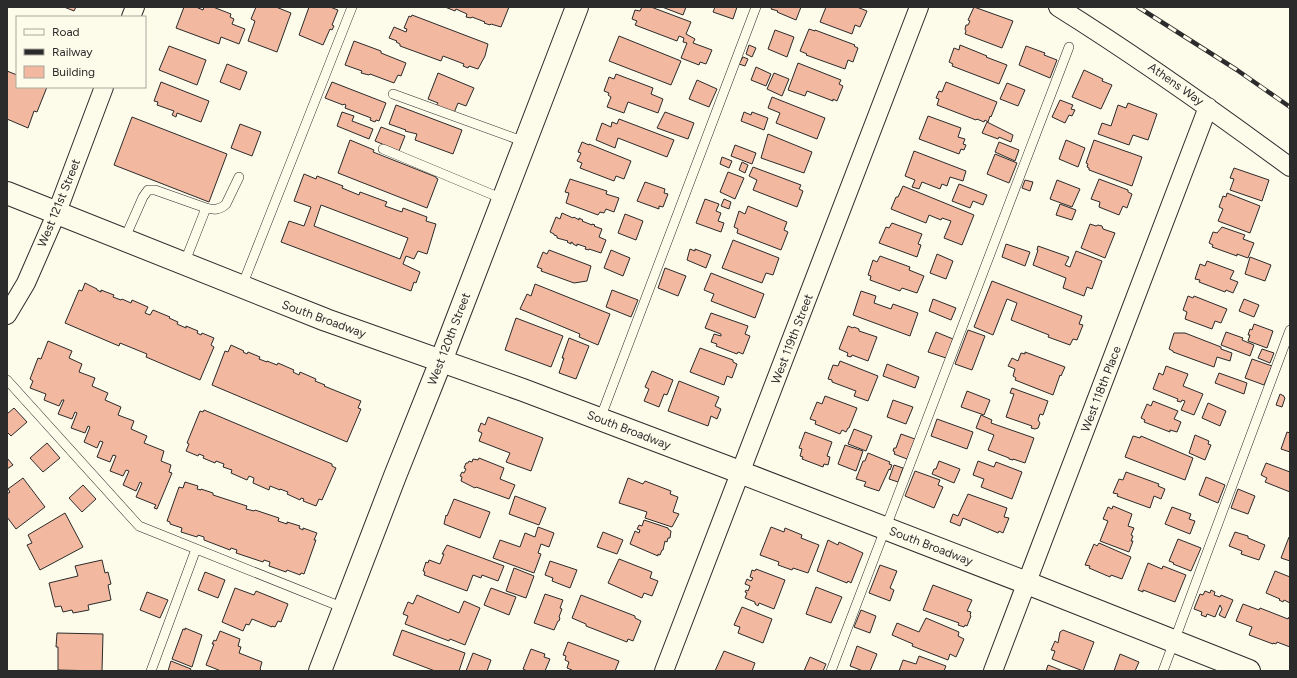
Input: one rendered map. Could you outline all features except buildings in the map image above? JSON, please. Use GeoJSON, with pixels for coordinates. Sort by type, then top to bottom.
{"type":"FeatureCollection","features":[{"type":"Feature","properties":{"kind":"main road","name":"West 120th Street"},"geometry":{"type":"LineString","coordinates":[[320,671],[577,7]]}},
{"type":"Feature","properties":{"kind":"main road","name":"South Broadway"},"geometry":{"type":"LineString","coordinates":[[7,193],[242,288],[326,320],[524,390],[886,528],[1249,671]]}},
{"type":"Feature","properties":{"kind":"street","name":"West 119th Street"},"geometry":{"type":"LineString","coordinates":[[664,671],[919,7]]}},
{"type":"Feature","properties":{"kind":"street","name":"Athens Way"},"geometry":{"type":"LineString","coordinates":[[1058,7],[1118,44],[1290,167]]}},
{"type":"Feature","properties":{"kind":"street","name":"West 121st Street"},"geometry":{"type":"LineString","coordinates":[[7,315],[26,283],[57,212],[104,88]]}},
{"type":"Feature","properties":{"kind":"street","name":"West 118th Place"},"geometry":{"type":"LineString","coordinates":[[993,671],[1208,107]]}},
{"type":"Feature","properties":{"kind":"lane"},"geometry":{"type":"LineString","coordinates":[[242,288],[352,7]]}},
{"type":"Feature","properties":{"kind":"lane"},"geometry":{"type":"LineString","coordinates":[[600,419],[756,7]]}},
{"type":"Feature","properties":{"kind":"lane"},"geometry":{"type":"LineString","coordinates":[[832,671],[1069,47]]}},
{"type":"Feature","properties":{"kind":"lane"},"geometry":{"type":"LineString","coordinates":[[393,94],[525,142]]}},
{"type":"Feature","properties":{"kind":"lane"},"geometry":{"type":"LineString","coordinates":[[383,149],[503,199]]}},
{"type":"Feature","properties":{"kind":"lane"},"geometry":{"type":"LineString","coordinates":[[124,240],[143,197],[148,190],[155,190],[206,208],[216,210],[223,208],[226,204],[239,176]]}},
{"type":"Feature","properties":{"kind":"lane"},"geometry":{"type":"LineString","coordinates":[[184,264],[206,208]]}},
{"type":"Feature","properties":{"kind":"lane"},"geometry":{"type":"LineString","coordinates":[[1163,671],[1290,330]]}},
{"type":"Feature","properties":{"kind":"lane"},"geometry":{"type":"LineString","coordinates":[[7,380],[139,526],[344,608]]}},
{"type":"Feature","properties":{"kind":"lane"},"geometry":{"type":"LineString","coordinates":[[151,671],[196,549]]}},
{"type":"Feature","properties":{"kind":"railway"},"geometry":{"type":"LineString","coordinates":[[1138,7],[1237,70],[1290,107]]}}]}
